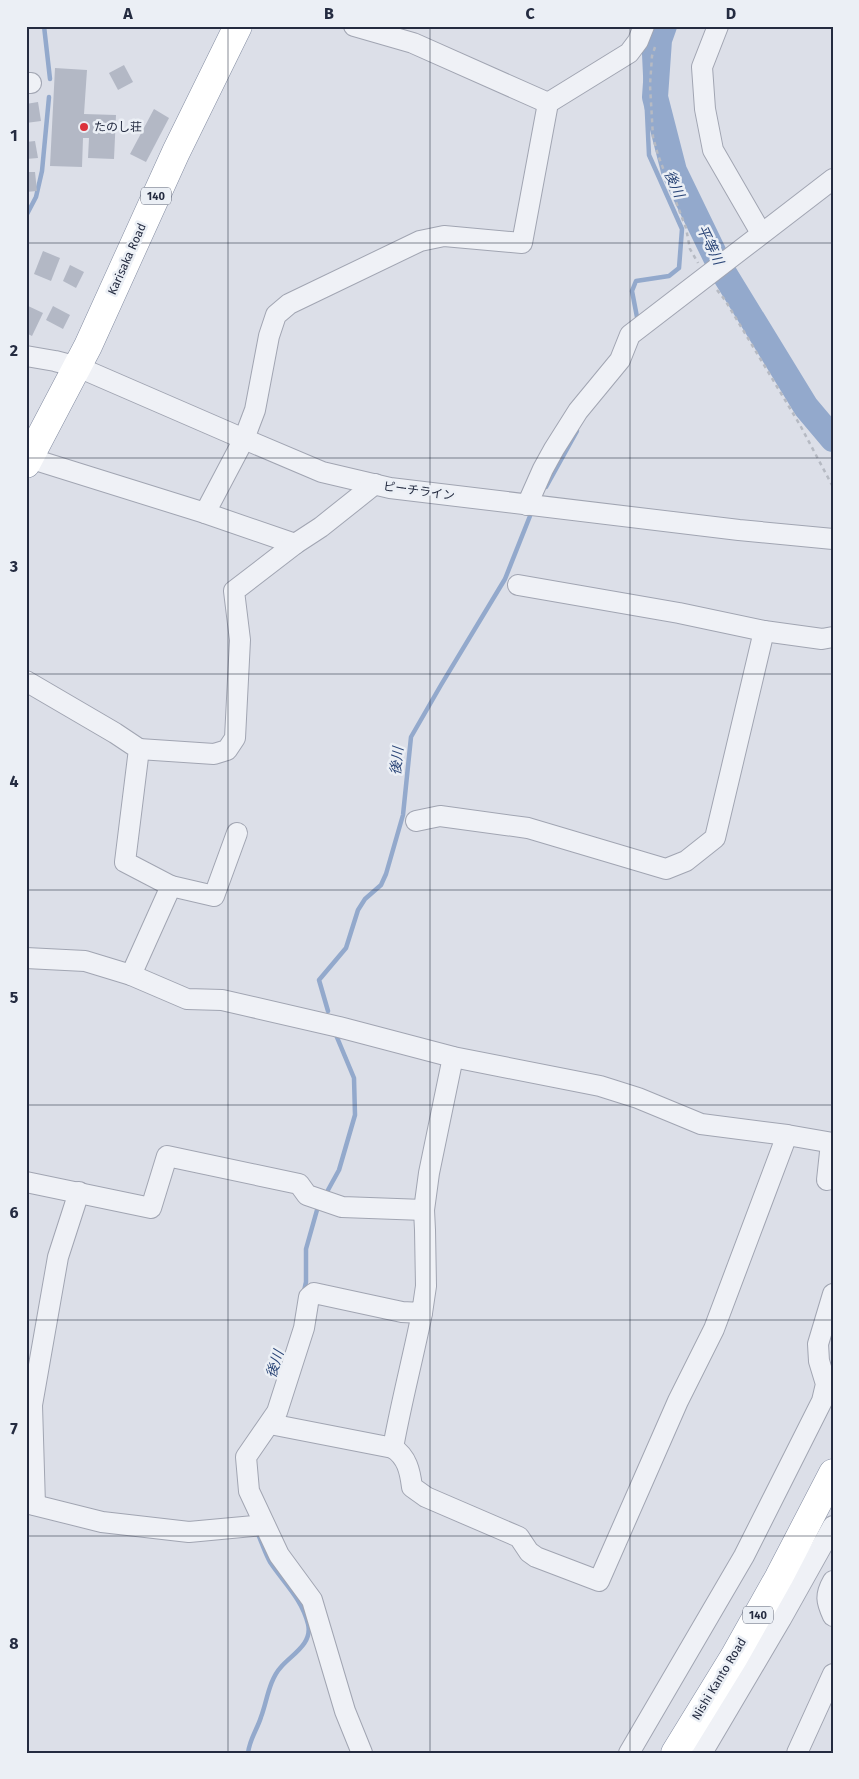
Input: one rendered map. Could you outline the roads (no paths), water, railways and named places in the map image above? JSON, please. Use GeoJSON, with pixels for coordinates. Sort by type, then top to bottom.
{"type":"FeatureCollection","features":[{"type":"Feature","properties":{"kind":"highway","name":"Karisaka Road"},"geometry":{"type":"LineString","coordinates":[[28,461],[78,367],[176,152],[238,26]]}},
{"type":"Feature","properties":{"kind":"highway","name":"Nishi Kanto Road"},"geometry":{"type":"LineString","coordinates":[[675,1753],[734,1658],[775,1585],[833,1473]]}},
{"type":"Feature","properties":{"kind":"street"},"geometry":{"type":"LineString","coordinates":[[354,26],[413,43],[548,103]]}},
{"type":"Feature","properties":{"kind":"street"},"geometry":{"type":"LineString","coordinates":[[205,513],[244,440],[255,410],[269,336],[276,315],[289,304],[420,241],[444,236],[522,243],[548,103],[629,53],[638,41],[644,26]]}},
{"type":"Feature","properties":{"kind":"street"},"geometry":{"type":"LineString","coordinates":[[718,26],[702,67],[705,109],[713,150],[755,238]]}},
{"type":"Feature","properties":{"kind":"street"},"geometry":{"type":"LineString","coordinates":[[527,505],[554,448],[578,411],[620,360],[630,334],[833,179]]}},
{"type":"Feature","properties":{"kind":"street","name":"ピーチライン"},"geometry":{"type":"LineString","coordinates":[[26,356],[55,360],[78,367],[322,472],[390,488],[739,530],[833,539]]}},
{"type":"Feature","properties":{"kind":"street"},"geometry":{"type":"LineString","coordinates":[[28,461],[205,513],[295,544]]}},
{"type":"Feature","properties":{"kind":"street"},"geometry":{"type":"LineString","coordinates":[[26,681],[116,733],[139,749],[214,754],[227,750],[235,738],[240,640],[234,590],[321,527],[375,484]]}},
{"type":"Feature","properties":{"kind":"street"},"geometry":{"type":"LineString","coordinates":[[518,585],[679,613],[764,631],[822,639],[833,637]]}},
{"type":"Feature","properties":{"kind":"street"},"geometry":{"type":"LineString","coordinates":[[416,821],[440,816],[528,828],[666,869],[686,861],[715,838],[764,631]]}},
{"type":"Feature","properties":{"kind":"street"},"geometry":{"type":"LineString","coordinates":[[139,749],[125,862],[171,886],[214,896],[237,833]]}},
{"type":"Feature","properties":{"kind":"street"},"geometry":{"type":"LineString","coordinates":[[131,976],[171,886]]}},
{"type":"Feature","properties":{"kind":"street"},"geometry":{"type":"LineString","coordinates":[[26,958],[85,960],[187,999],[222,1000],[339,1026],[453,1057],[600,1086],[638,1098],[701,1124],[832,1143],[827,1180]]}},
{"type":"Feature","properties":{"kind":"street"},"geometry":{"type":"LineString","coordinates":[[393,1448],[401,1402],[407,1384],[422,1313],[426,1286],[424,1210],[429,1173],[453,1057]]}},
{"type":"Feature","properties":{"kind":"street"},"geometry":{"type":"LineString","coordinates":[[270,1424],[393,1448],[401,1453],[410,1469],[412,1487],[426,1497],[519,1537],[529,1552],[536,1557],[599,1580],[678,1401],[714,1329],[787,1135]]}},
{"type":"Feature","properties":{"kind":"street"},"geometry":{"type":"LineString","coordinates":[[26,1182],[151,1208],[167,1156],[299,1184],[307,1195],[342,1207],[424,1210]]}},
{"type":"Feature","properties":{"kind":"street"},"geometry":{"type":"LineString","coordinates":[[79,1192],[58,1257],[32,1406],[31,1504],[102,1522],[189,1532],[264,1525]]}},
{"type":"Feature","properties":{"kind":"street"},"geometry":{"type":"LineString","coordinates":[[362,1753],[346,1711],[312,1600],[279,1555],[249,1490],[246,1456],[277,1412],[304,1328],[309,1297],[314,1293],[402,1312],[422,1313]]}},
{"type":"Feature","properties":{"kind":"street"},"geometry":{"type":"LineString","coordinates":[[629,1753],[744,1556],[822,1400],[826,1384],[819,1361],[818,1344],[833,1294]]}},
{"type":"Feature","properties":{"kind":"street"},"geometry":{"type":"LineString","coordinates":[[702,1753],[782,1619],[833,1526]]}},
{"type":"Feature","properties":{"kind":"street"},"geometry":{"type":"LineString","coordinates":[[833,1582],[826,1593],[829,1609],[833,1616]]}},
{"type":"Feature","properties":{"kind":"street"},"geometry":{"type":"LineString","coordinates":[[797,1753],[833,1674]]}},
{"type":"Feature","properties":{"kind":"waterway"},"geometry":{"type":"LineString","coordinates":[[44,26],[50,79]]}},
{"type":"Feature","properties":{"kind":"waterway","name":"平等川"},"geometry":{"type":"LineString","coordinates":[[664,26],[659,40],[655,97],[674,171],[722,270],[806,407],[833,439]]}},
{"type":"Feature","properties":{"kind":"waterway","name":"後川"},"geometry":{"type":"LineString","coordinates":[[637,317],[632,291],[636,281],[669,276],[679,268],[682,229],[649,155],[644,49],[646,45]]}},
{"type":"Feature","properties":{"kind":"waterway"},"geometry":{"type":"LineString","coordinates":[[26,216],[36,197],[42,171],[49,97]]}},
{"type":"Feature","properties":{"kind":"waterway","name":"後川"},"geometry":{"type":"LineString","coordinates":[[546,487],[577,431]]}},
{"type":"Feature","properties":{"kind":"waterway","name":"後川"},"geometry":{"type":"LineString","coordinates":[[328,1011],[319,980],[346,948],[358,910],[365,899],[381,885],[386,874],[403,815],[411,737],[505,579],[530,516]]}},
{"type":"Feature","properties":{"kind":"waterway","name":"後川"},"geometry":{"type":"LineString","coordinates":[[328,1190],[339,1170],[355,1115],[354,1078],[336,1035]]}},
{"type":"Feature","properties":{"kind":"waterway","name":"後川"},"geometry":{"type":"LineString","coordinates":[[304,1291],[306,1282],[306,1249],[317,1210]]}},
{"type":"Feature","properties":{"kind":"waterway","name":"後川"},"geometry":{"type":"LineString","coordinates":[[248,1753],[274,1678],[281,1667],[300,1649],[309,1631],[302,1607],[270,1562],[258,1534]]}},
{"type":"Feature","properties":{"kind":"place","name":"たのし荘"},"geometry":{"type":"Point","coordinates":[84,127]}}]}
